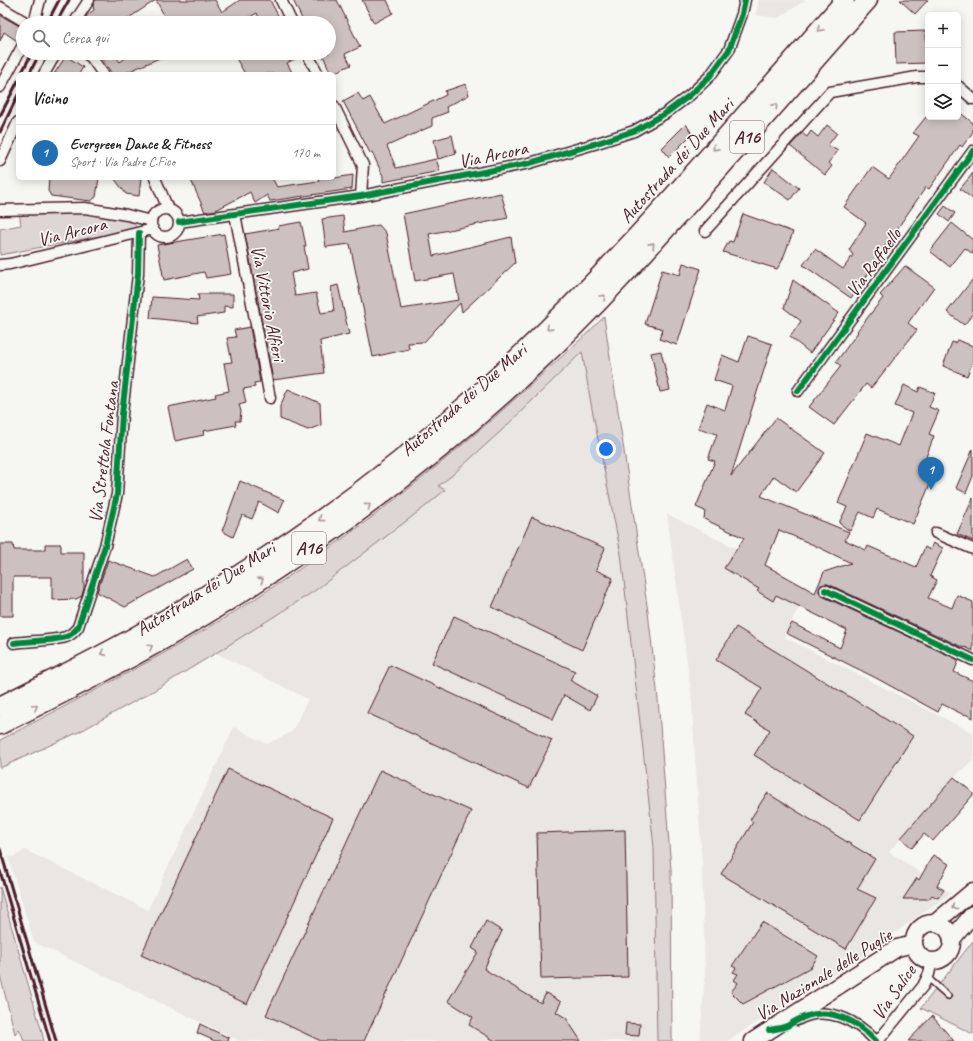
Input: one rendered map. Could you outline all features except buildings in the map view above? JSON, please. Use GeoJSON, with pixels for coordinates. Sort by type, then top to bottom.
{"type":"FeatureCollection","features":[{"type":"Feature","properties":{"kind":"highway","name":"Autostrada dei Due Mari"},"geometry":{"type":"LineString","coordinates":[[0,706],[145,631],[204,596],[313,525],[369,484],[451,417],[526,350],[621,254],[845,0]]}},
{"type":"Feature","properties":{"kind":"highway","name":"Autostrada dei Due Mari"},"geometry":{"type":"LineString","coordinates":[[0,725],[146,650],[245,591],[379,498],[433,455],[537,363],[625,274],[868,0]]}},
{"type":"Feature","properties":{"kind":"main road"},"geometry":{"type":"LineString","coordinates":[[935,923],[973,891]]}},
{"type":"Feature","properties":{"kind":"main road"},"geometry":{"type":"LineString","coordinates":[[952,939],[973,914]]}},
{"type":"Feature","properties":{"kind":"main road"},"geometry":{"type":"LineString","coordinates":[[929,923],[941,924],[950,933],[952,939],[950,950],[947,955],[932,961],[926,960],[918,954],[914,944],[916,933],[919,928],[929,923]]}},
{"type":"Feature","properties":{"kind":"main road","name":"Via Nazionale delle Puglie"},"geometry":{"type":"LineString","coordinates":[[753,1041],[897,948],[914,944]]}},
{"type":"Feature","properties":{"kind":"street"},"geometry":{"type":"LineString","coordinates":[[36,16],[40,0]]}},
{"type":"Feature","properties":{"kind":"street"},"geometry":{"type":"LineString","coordinates":[[78,16],[88,0]]}},
{"type":"Feature","properties":{"kind":"street"},"geometry":{"type":"LineString","coordinates":[[281,0],[289,16]]}},
{"type":"Feature","properties":{"kind":"street","name":"Via Arcora"},"geometry":{"type":"LineString","coordinates":[[179,222],[361,196],[534,162],[634,131],[666,113],[710,76],[729,50],[742,14],[745,0]]}},
{"type":"Feature","properties":{"kind":"street"},"geometry":{"type":"LineString","coordinates":[[0,7],[16,16]]}},
{"type":"Feature","properties":{"kind":"street"},"geometry":{"type":"LineString","coordinates":[[0,87],[16,58]]}},
{"type":"Feature","properties":{"kind":"street"},"geometry":{"type":"LineString","coordinates":[[45,72],[52,60]]}},
{"type":"Feature","properties":{"kind":"street"},"geometry":{"type":"LineString","coordinates":[[93,60],[102,72]]}},
{"type":"Feature","properties":{"kind":"street"},"geometry":{"type":"LineString","coordinates":[[311,60],[317,72]]}},
{"type":"Feature","properties":{"kind":"street"},"geometry":{"type":"LineString","coordinates":[[705,231],[830,92],[917,77],[925,77]]}},
{"type":"Feature","properties":{"kind":"street"},"geometry":{"type":"LineString","coordinates":[[961,88],[973,98]]}},
{"type":"Feature","properties":{"kind":"street"},"geometry":{"type":"LineString","coordinates":[[336,110],[363,164],[361,196]]}},
{"type":"Feature","properties":{"kind":"street"},"geometry":{"type":"LineString","coordinates":[[0,162],[16,126]]}},
{"type":"Feature","properties":{"kind":"street","name":"Via Raffaello"},"geometry":{"type":"LineString","coordinates":[[798,391],[973,152]]}},
{"type":"Feature","properties":{"kind":"street"},"geometry":{"type":"LineString","coordinates":[[0,210],[85,208],[128,215],[152,225],[160,236],[169,236],[176,231],[179,222],[176,214],[168,209],[156,180]]}},
{"type":"Feature","properties":{"kind":"street","name":"Via Arcora"},"geometry":{"type":"LineString","coordinates":[[0,265],[10,264],[139,233],[152,225],[153,216],[159,210],[168,209]]}},
{"type":"Feature","properties":{"kind":"street","name":"Via Vittorio Alfieri"},"geometry":{"type":"LineString","coordinates":[[235,214],[270,398]]}},
{"type":"Feature","properties":{"kind":"street","name":"Via Strettola Fontana"},"geometry":{"type":"LineString","coordinates":[[14,643],[57,638],[74,632],[78,627],[105,546],[117,494],[122,414],[138,274],[139,233]]}},
{"type":"Feature","properties":{"kind":"street"},"geometry":{"type":"LineString","coordinates":[[936,533],[973,549]]}},
{"type":"Feature","properties":{"kind":"street"},"geometry":{"type":"LineString","coordinates":[[825,590],[973,660]]}},
{"type":"Feature","properties":{"kind":"street","name":"Via Salice"},"geometry":{"type":"LineString","coordinates":[[877,1041],[923,986],[928,978],[932,961]]}},
{"type":"Feature","properties":{"kind":"street"},"geometry":{"type":"LineString","coordinates":[[769,1030],[786,1027],[808,1015],[823,1013],[846,1018],[861,1026],[877,1041]]}},
{"type":"Feature","properties":{"kind":"lane"},"geometry":{"type":"LineString","coordinates":[[928,978],[948,996]]}},
{"type":"Feature","properties":{"kind":"shaded area"},"geometry":{"type":"Polygon","coordinates":[[[758,0],[806,0],[778,18],[755,15],[758,0]]]}},
{"type":"Feature","properties":{"kind":"shaded area"},"geometry":{"type":"Polygon","coordinates":[[[19,212],[99,213],[133,221],[135,227],[134,231],[0,255],[0,229],[21,225],[19,212]]]}},
{"type":"Feature","properties":{"kind":"shaded area"},"geometry":{"type":"Polygon","coordinates":[[[604,317],[648,612],[658,699],[671,870],[672,1041],[657,1041],[654,847],[621,554],[582,352],[500,432],[438,486],[445,490],[313,592],[155,690],[79,732],[0,768],[0,740],[134,670],[213,625],[255,599],[335,544],[413,485],[488,423],[604,317]]]}},
{"type":"Feature","properties":{"kind":"shaded area"},"geometry":{"type":"Polygon","coordinates":[[[582,352],[621,554],[654,847],[657,1041],[240,1041],[34,942],[8,856],[13,857],[25,850],[148,910],[234,727],[267,744],[292,732],[308,699],[216,653],[313,592],[445,490],[438,486],[500,432],[582,352]]]}},
{"type":"Feature","properties":{"kind":"shaded area"},"geometry":{"type":"Polygon","coordinates":[[[667,514],[737,549],[808,588],[784,637],[973,733],[973,760],[954,777],[889,852],[951,893],[862,956],[727,1041],[700,1041],[705,974],[702,863],[691,691],[667,514]]]}},
{"type":"Feature","properties":{"kind":"shaded area"},"geometry":{"type":"Polygon","coordinates":[[[0,887],[44,1041],[24,1041],[19,1029],[15,1034],[0,975],[0,887]]]}},
{"type":"Feature","properties":{"kind":"shaded area"},"geometry":{"type":"Polygon","coordinates":[[[973,941],[973,1034],[921,1008],[973,941]]]}},
{"type":"Feature","properties":{"kind":"railway"},"geometry":{"type":"LineString","coordinates":[[51,16],[59,0]]}},
{"type":"Feature","properties":{"kind":"railway"},"geometry":{"type":"LineString","coordinates":[[60,16],[69,0]]}},
{"type":"Feature","properties":{"kind":"railway"},"geometry":{"type":"LineString","coordinates":[[22,72],[28,60]]}},
{"type":"Feature","properties":{"kind":"railway"},"geometry":{"type":"LineString","coordinates":[[30,72],[36,60]]}},
{"type":"Feature","properties":{"kind":"railway"},"geometry":{"type":"LineString","coordinates":[[0,116],[16,85]]}},
{"type":"Feature","properties":{"kind":"railway"},"geometry":{"type":"LineString","coordinates":[[0,132],[16,99]]}},
{"type":"Feature","properties":{"kind":"railway"},"geometry":{"type":"LineString","coordinates":[[0,849],[56,1041]]}},
{"type":"Feature","properties":{"kind":"railway"},"geometry":{"type":"LineString","coordinates":[[0,871],[50,1041]]}},
{"type":"Feature","properties":{"kind":"cycle path"},"geometry":{"type":"LineString","coordinates":[[179,222],[361,196],[530,163],[634,131],[666,113],[690,95],[710,76],[729,50],[742,14],[745,0]]}},
{"type":"Feature","properties":{"kind":"cycle path"},"geometry":{"type":"LineString","coordinates":[[798,391],[973,151]]}},
{"type":"Feature","properties":{"kind":"cycle path"},"geometry":{"type":"LineString","coordinates":[[14,643],[60,638],[68,636],[76,630],[105,546],[117,494],[122,414],[138,274],[139,233]]}},
{"type":"Feature","properties":{"kind":"cycle path"},"geometry":{"type":"LineString","coordinates":[[825,590],[973,660]]}},
{"type":"Feature","properties":{"kind":"cycle path"},"geometry":{"type":"LineString","coordinates":[[769,1030],[787,1026],[807,1016],[817,1014],[836,1015],[845,1018],[862,1028],[876,1041]]}},
{"type":"Feature","properties":{"kind":"place","name":"Evergreen Dance & Fitness"},"geometry":{"type":"Point","coordinates":[931,490]}}]}
